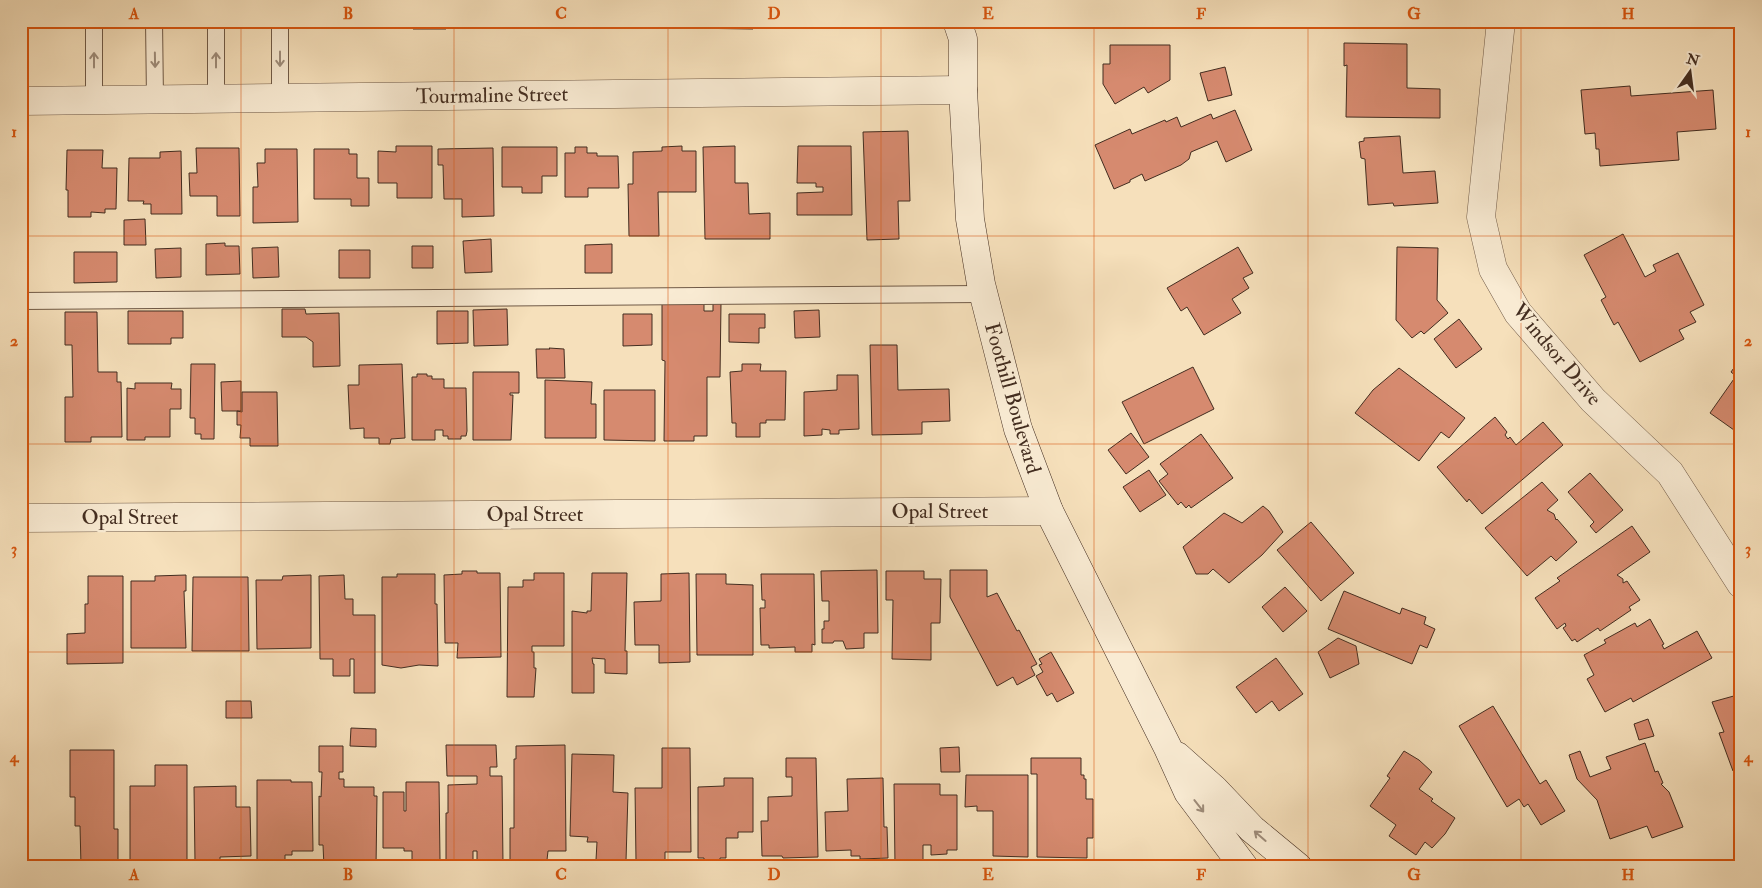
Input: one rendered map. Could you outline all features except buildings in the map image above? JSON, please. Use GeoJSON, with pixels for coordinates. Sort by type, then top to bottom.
{"type":"FeatureCollection","features":[{"type":"Feature","properties":{"kind":"street","name":"Foothill Boulevard"},"geometry":{"type":"LineString","coordinates":[[957,21],[963,40],[963,90],[970,219],[984,294],[1018,429],[1049,511],[1168,748],[1188,792],[1244,867]]}},
{"type":"Feature","properties":{"kind":"street","name":"Windsor Drive"},"geometry":{"type":"LineString","coordinates":[[1501,21],[1481,217],[1493,269],[1518,313],[1587,393],[1670,473],[1741,584]]}},
{"type":"Feature","properties":{"kind":"street","name":"Tourmaline Street"},"geometry":{"type":"LineString","coordinates":[[21,100],[963,90]]}},
{"type":"Feature","properties":{"kind":"street","name":"Opal Street"},"geometry":{"type":"LineString","coordinates":[[21,518],[1049,511]]}},
{"type":"Feature","properties":{"kind":"street","name":"Foothill Boulevard"},"geometry":{"type":"LineString","coordinates":[[1168,748],[1214,789],[1252,829],[1298,867]]}},
{"type":"Feature","properties":{"kind":"lane"},"geometry":{"type":"LineString","coordinates":[[94,21],[94,99]]}},
{"type":"Feature","properties":{"kind":"lane"},"geometry":{"type":"LineString","coordinates":[[154,21],[155,98]]}},
{"type":"Feature","properties":{"kind":"lane"},"geometry":{"type":"LineString","coordinates":[[216,21],[216,99]]}},
{"type":"Feature","properties":{"kind":"lane"},"geometry":{"type":"LineString","coordinates":[[280,21],[280,98]]}},
{"type":"Feature","properties":{"kind":"lane"},"geometry":{"type":"LineString","coordinates":[[21,301],[984,294]]}}]}
